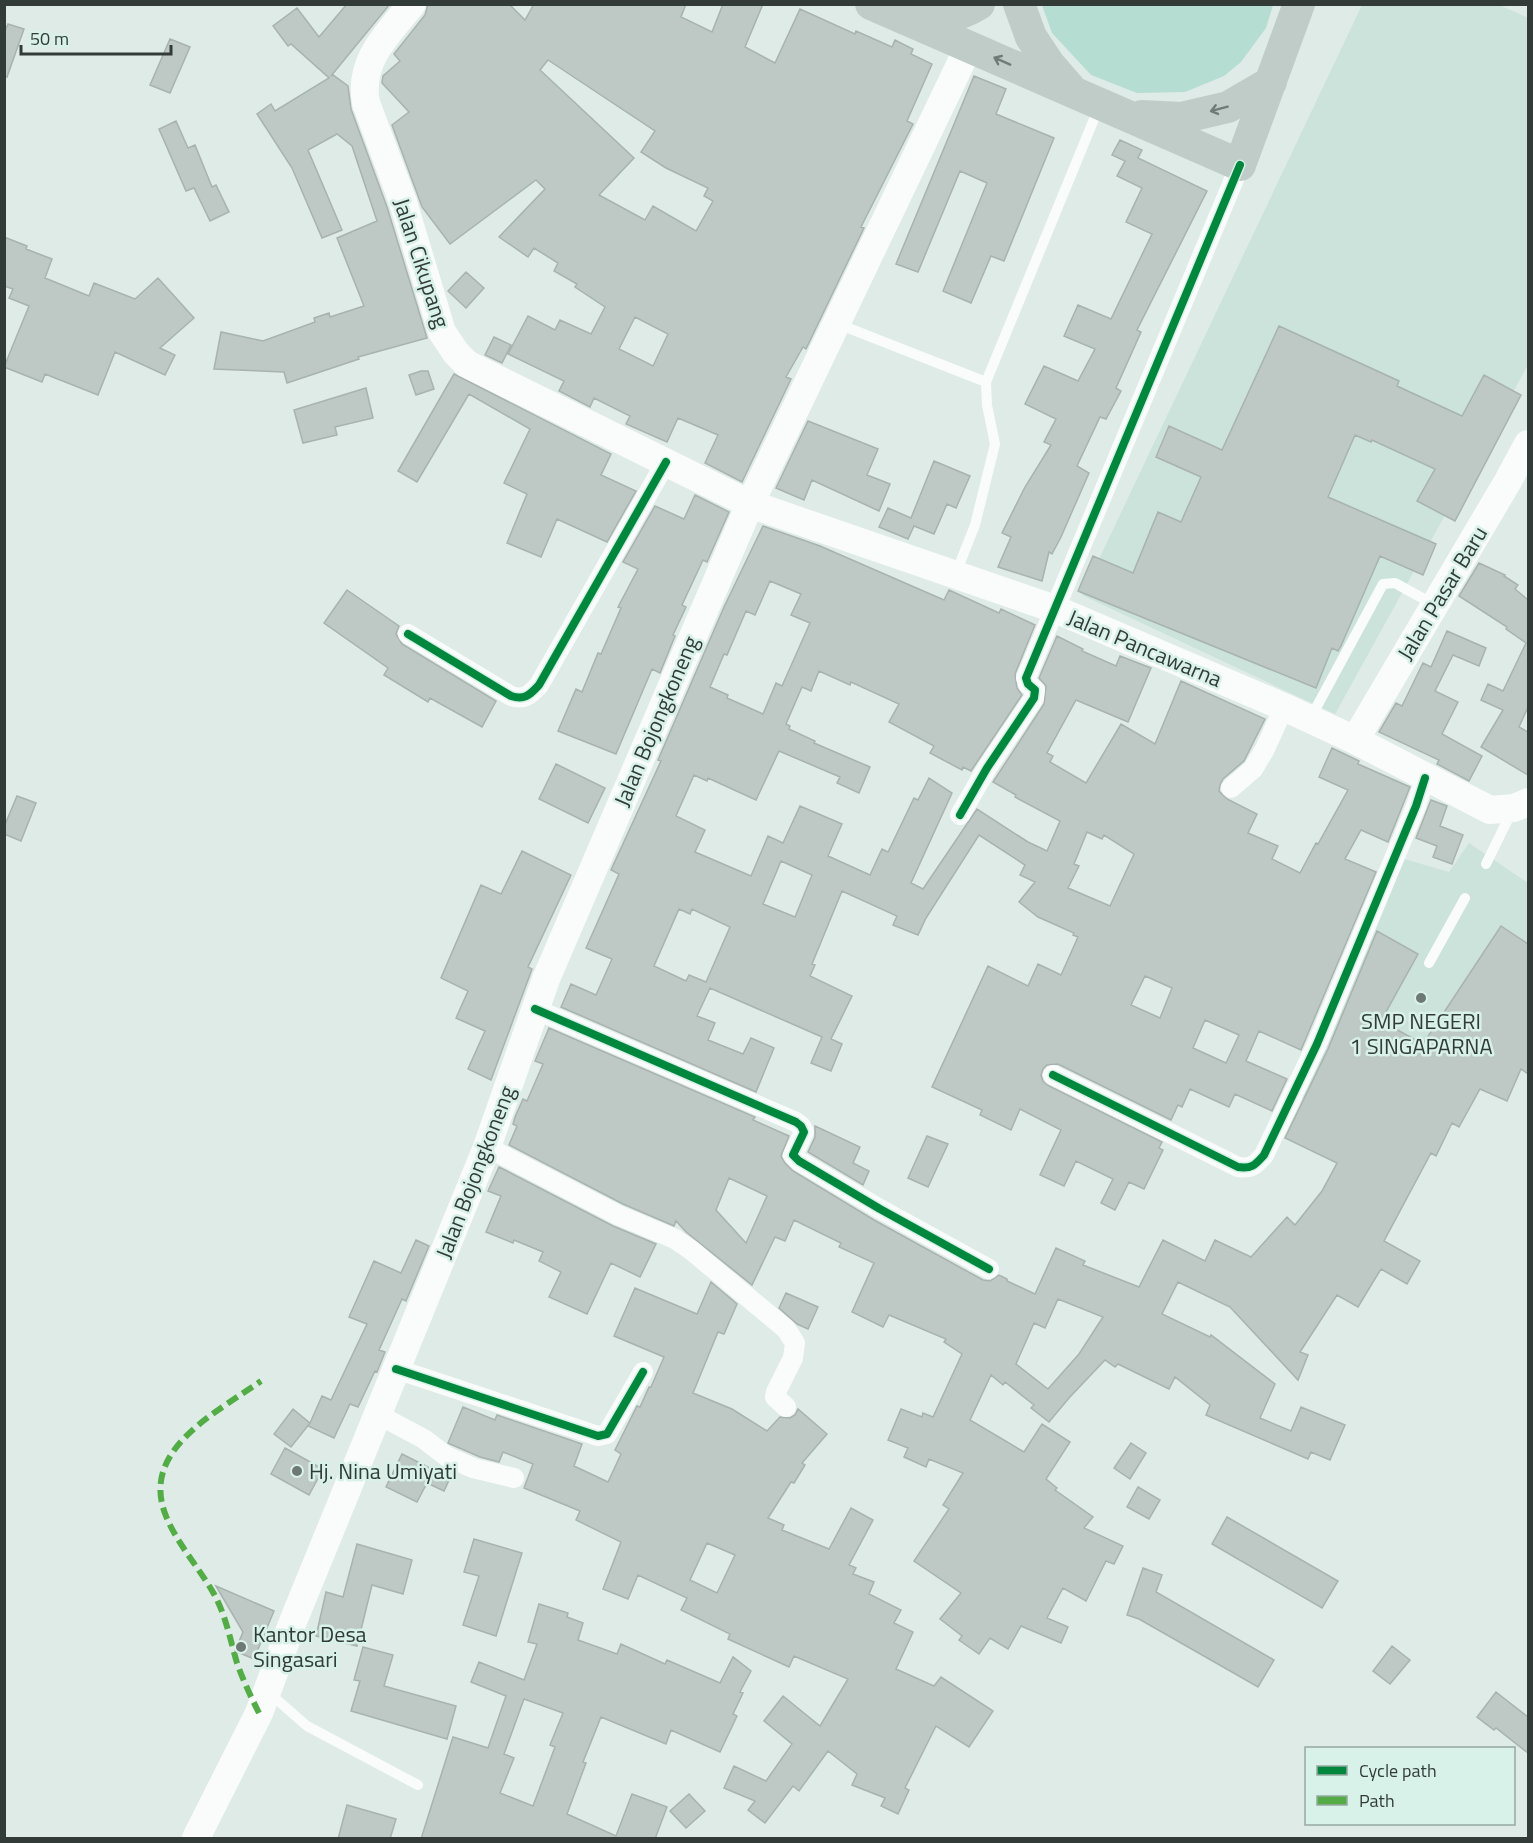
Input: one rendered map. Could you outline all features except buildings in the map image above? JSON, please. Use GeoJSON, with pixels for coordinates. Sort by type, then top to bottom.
{"type":"FeatureCollection","features":[{"type":"Feature","properties":{"kind":"main road","name":"Jalan Cikupang"},"geometry":{"type":"LineString","coordinates":[[412,4],[375,50],[367,67],[363,87],[366,103],[403,202],[442,332],[456,353],[467,363],[750,504]]}},
{"type":"Feature","properties":{"kind":"main road"},"geometry":{"type":"LineString","coordinates":[[871,4],[1240,165],[1299,4]]}},
{"type":"Feature","properties":{"kind":"main road"},"geometry":{"type":"LineString","coordinates":[[904,18],[943,19],[965,13],[979,4]]}},
{"type":"Feature","properties":{"kind":"main road"},"geometry":{"type":"LineString","coordinates":[[969,46],[991,4]]}},
{"type":"Feature","properties":{"kind":"main road"},"geometry":{"type":"LineString","coordinates":[[1019,4],[1031,37],[1049,64],[1100,104],[1181,118],[1228,107],[1270,82]]}},
{"type":"Feature","properties":{"kind":"main road"},"geometry":{"type":"LineString","coordinates":[[1283,48],[1311,4]]}},
{"type":"Feature","properties":{"kind":"main road","name":"Jalan Bojongkoneng"},"geometry":{"type":"LineString","coordinates":[[196,1839],[268,1692],[294,1619],[487,1147],[535,1009],[750,504],[969,46]]}},
{"type":"Feature","properties":{"kind":"main road","name":"Jalan Pasar Baru"},"geometry":{"type":"LineString","coordinates":[[1354,741],[1528,444]]}},
{"type":"Feature","properties":{"kind":"main road","name":"Jalan Pancawarna"},"geometry":{"type":"LineString","coordinates":[[750,504],[1055,609],[1297,713],[1491,810],[1521,805]]}},
{"type":"Feature","properties":{"kind":"street"},"geometry":{"type":"LineString","coordinates":[[960,815],[987,768],[1034,698],[1035,690],[1028,684],[1026,678],[1240,165]]}},
{"type":"Feature","properties":{"kind":"street"},"geometry":{"type":"LineString","coordinates":[[408,634],[511,696],[521,699],[530,695],[539,685],[666,462]]}},
{"type":"Feature","properties":{"kind":"street"},"geometry":{"type":"LineString","coordinates":[[1232,788],[1253,769],[1265,749],[1297,713]]}},
{"type":"Feature","properties":{"kind":"street"},"geometry":{"type":"LineString","coordinates":[[1053,1075],[1238,1167],[1253,1167],[1264,1155],[1317,1044],[1412,816],[1425,778]]}},
{"type":"Feature","properties":{"kind":"street"},"geometry":{"type":"LineString","coordinates":[[535,1009],[795,1122],[804,1132],[793,1155],[799,1161],[919,1232],[989,1269]]}},
{"type":"Feature","properties":{"kind":"street"},"geometry":{"type":"LineString","coordinates":[[487,1147],[618,1215],[675,1239],[786,1329],[795,1343],[793,1358],[775,1397],[786,1407]]}},
{"type":"Feature","properties":{"kind":"street"},"geometry":{"type":"LineString","coordinates":[[396,1369],[598,1436],[607,1434],[643,1372]]}},
{"type":"Feature","properties":{"kind":"street"},"geometry":{"type":"LineString","coordinates":[[377,1414],[424,1439],[446,1456],[472,1468],[514,1478]]}},
{"type":"Feature","properties":{"kind":"lane"},"geometry":{"type":"LineString","coordinates":[[955,574],[975,525],[995,444],[987,405],[986,382],[1100,104]]}},
{"type":"Feature","properties":{"kind":"lane"},"geometry":{"type":"LineString","coordinates":[[837,323],[986,382]]}},
{"type":"Feature","properties":{"kind":"lane"},"geometry":{"type":"LineString","coordinates":[[1297,713],[1383,584],[1395,583],[1435,605]]}},
{"type":"Feature","properties":{"kind":"lane"},"geometry":{"type":"LineString","coordinates":[[1486,864],[1521,805]]}},
{"type":"Feature","properties":{"kind":"lane"},"geometry":{"type":"LineString","coordinates":[[1429,963],[1465,898]]}},
{"type":"Feature","properties":{"kind":"lane"},"geometry":{"type":"LineString","coordinates":[[268,1692],[307,1726],[418,1785]]}},
{"type":"Feature","properties":{"kind":"shaded area"},"geometry":{"type":"Polygon","coordinates":[[[1042,5],[1273,5],[1266,28],[1241,62],[1224,76],[1185,92],[1137,93],[1091,75],[1052,33],[1042,5]]]}},
{"type":"Feature","properties":{"kind":"shaded area"},"geometry":{"type":"Polygon","coordinates":[[[1362,5],[1499,5],[1528,18],[1528,365],[1335,714],[1082,595],[1362,5]]]}},
{"type":"Feature","properties":{"kind":"shaded area","name":"SMP NEGERI 1 SINGAPARNA"},"geometry":{"type":"Polygon","coordinates":[[[1469,843],[1528,883],[1528,959],[1526,957],[1403,1152],[1294,1094],[1401,858],[1449,872],[1469,843]]]}},
{"type":"Feature","properties":{"kind":"marked path"},"geometry":{"type":"LineString","coordinates":[[259,1713],[239,1669],[218,1602],[170,1526],[160,1493],[163,1472],[172,1453],[186,1436],[223,1406],[261,1381]]}},
{"type":"Feature","properties":{"kind":"cycle path"},"geometry":{"type":"LineString","coordinates":[[960,815],[987,768],[1034,698],[1035,690],[1028,684],[1026,678],[1240,165]]}},
{"type":"Feature","properties":{"kind":"cycle path"},"geometry":{"type":"LineString","coordinates":[[408,634],[511,696],[519,698],[529,694],[539,685],[666,462]]}},
{"type":"Feature","properties":{"kind":"cycle path"},"geometry":{"type":"LineString","coordinates":[[1053,1075],[1238,1167],[1250,1167],[1256,1164],[1264,1155],[1317,1044],[1416,806],[1425,778]]}},
{"type":"Feature","properties":{"kind":"cycle path"},"geometry":{"type":"LineString","coordinates":[[535,1009],[796,1122],[804,1132],[793,1155],[799,1161],[989,1269]]}},
{"type":"Feature","properties":{"kind":"cycle path"},"geometry":{"type":"LineString","coordinates":[[396,1369],[598,1436],[607,1434],[643,1372]]}},
{"type":"Feature","properties":{"kind":"place","name":"SMP NEGERI 1 SINGAPARNA"},"geometry":{"type":"Point","coordinates":[1421,998]}},
{"type":"Feature","properties":{"kind":"place","name":"Hj. Nina Umiyati"},"geometry":{"type":"Point","coordinates":[297,1471]}},
{"type":"Feature","properties":{"kind":"place","name":"Kantor Desa Singasari"},"geometry":{"type":"Point","coordinates":[241,1647]}}]}
